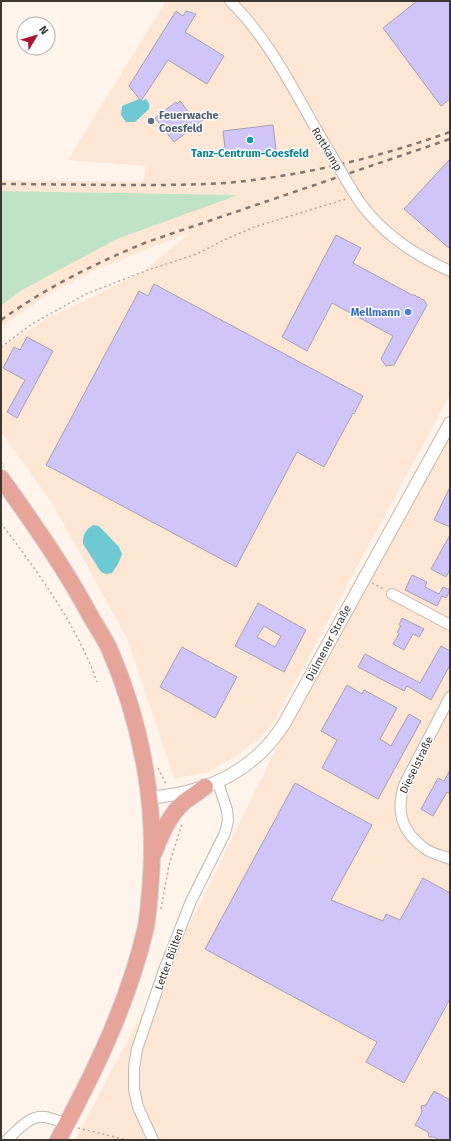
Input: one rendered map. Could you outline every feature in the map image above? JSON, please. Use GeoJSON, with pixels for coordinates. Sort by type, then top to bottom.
{"type":"FeatureCollection","features":[{"type":"Feature","properties":{"kind":"main road"},"geometry":{"type":"LineString","coordinates":[[1,478],[71,581],[108,648],[125,692],[139,738],[150,798],[152,858],[148,916],[132,977],[111,1033],[83,1093],[58,1140]]}},
{"type":"Feature","properties":{"kind":"main road"},"geometry":{"type":"LineString","coordinates":[[152,858],[160,838],[173,814],[183,803],[211,785]]}},
{"type":"Feature","properties":{"kind":"street","name":"Rottkamp"},"geometry":{"type":"LineString","coordinates":[[230,1],[247,19],[271,52],[328,151],[354,194],[370,216],[404,246],[450,271]]}},
{"type":"Feature","properties":{"kind":"street","name":"Dülmener Straße"},"geometry":{"type":"LineString","coordinates":[[150,798],[185,792],[211,785],[236,773],[253,760],[269,744],[280,730],[450,423]]}},
{"type":"Feature","properties":{"kind":"street"},"geometry":{"type":"LineString","coordinates":[[392,594],[450,625]]}},
{"type":"Feature","properties":{"kind":"street","name":"Dieselstraße"},"geometry":{"type":"LineString","coordinates":[[450,697],[405,783],[400,796],[400,808],[402,821],[415,840],[428,850],[450,859]]}},
{"type":"Feature","properties":{"kind":"street","name":"Letter Bülten"},"geometry":{"type":"LineString","coordinates":[[153,1140],[138,1107],[134,1089],[134,1068],[137,1049],[164,970],[191,901],[225,833],[228,821],[227,810],[211,785]]}},
{"type":"Feature","properties":{"kind":"street"},"geometry":{"type":"LineString","coordinates":[[7,1140],[24,1124],[38,1118],[45,1117],[67,1124]]}},
{"type":"Feature","properties":{"kind":"path"},"geometry":{"type":"LineString","coordinates":[[1,347],[32,324],[86,294],[148,270],[197,254],[254,227],[335,202],[354,194]]}},
{"type":"Feature","properties":{"kind":"path"},"geometry":{"type":"LineString","coordinates":[[1,523],[27,558],[71,624],[91,664],[97,682]]}},
{"type":"Feature","properties":{"kind":"path"},"geometry":{"type":"LineString","coordinates":[[364,578],[392,594]]}},
{"type":"Feature","properties":{"kind":"path"},"geometry":{"type":"LineString","coordinates":[[67,1124],[127,1140]]}},
{"type":"Feature","properties":{"kind":"shaded area"},"geometry":{"type":"Polygon","coordinates":[[[166,1],[450,1],[450,395],[272,725],[260,738],[237,755],[207,773],[174,778],[127,638],[52,503],[1,432],[1,347],[50,317],[143,272],[191,232],[97,269],[50,293],[1,327],[1,306],[22,290],[117,239],[236,195],[1,191],[1,180],[142,182],[146,166],[68,160],[166,1]]]}},
{"type":"Feature","properties":{"kind":"shaded area"},"geometry":{"type":"Polygon","coordinates":[[[450,434],[450,1140],[75,1140],[197,910],[272,757],[450,434]]]}},
{"type":"Feature","properties":{"kind":"green space"},"geometry":{"type":"Polygon","coordinates":[[[1,191],[238,195],[117,239],[22,290],[1,306],[1,191]]]}},
{"type":"Feature","properties":{"kind":"water"},"geometry":{"type":"Polygon","coordinates":[[[139,99],[142,101],[146,99],[149,103],[149,109],[135,122],[126,122],[121,115],[122,106],[139,99]]]}},
{"type":"Feature","properties":{"kind":"water"},"geometry":{"type":"Polygon","coordinates":[[[93,525],[99,526],[119,547],[122,554],[112,573],[106,574],[101,572],[83,544],[85,533],[93,525]]]}},
{"type":"Feature","properties":{"kind":"building"},"geometry":{"type":"Polygon","coordinates":[[[417,1],[450,1],[450,99],[441,106],[383,28],[417,1]]]}},
{"type":"Feature","properties":{"kind":"building"},"geometry":{"type":"Polygon","coordinates":[[[176,11],[183,16],[186,11],[196,14],[185,32],[224,56],[207,84],[168,60],[141,101],[129,86],[176,11]]]}},
{"type":"Feature","properties":{"kind":"building"},"geometry":{"type":"Polygon","coordinates":[[[180,101],[193,118],[199,114],[203,120],[174,142],[155,118],[176,102],[177,104],[180,101]]]}},
{"type":"Feature","properties":{"kind":"building","name":"Tanz-Centrum-Coesfeld"},"geometry":{"type":"Polygon","coordinates":[[[273,125],[276,150],[226,156],[223,131],[273,125]]]}},
{"type":"Feature","properties":{"kind":"building"},"geometry":{"type":"Polygon","coordinates":[[[450,159],[450,249],[404,209],[450,159]]]}},
{"type":"Feature","properties":{"kind":"building"},"geometry":{"type":"Polygon","coordinates":[[[336,235],[361,248],[353,263],[412,295],[419,297],[424,300],[427,305],[394,365],[386,366],[381,359],[393,336],[332,303],[307,351],[282,337],[336,235]]]}},
{"type":"Feature","properties":{"kind":"building"},"geometry":{"type":"Polygon","coordinates":[[[154,284],[363,396],[324,467],[297,452],[236,567],[46,465],[139,291],[148,296],[154,284]]]}},
{"type":"Feature","properties":{"kind":"building"},"geometry":{"type":"Polygon","coordinates":[[[27,337],[53,351],[17,418],[7,412],[25,380],[3,368],[14,347],[20,350],[27,337]]]}},
{"type":"Feature","properties":{"kind":"building"},"geometry":{"type":"Polygon","coordinates":[[[450,487],[450,527],[434,520],[450,487]]]}},
{"type":"Feature","properties":{"kind":"building"},"geometry":{"type":"Polygon","coordinates":[[[450,535],[450,569],[446,577],[431,569],[450,535]]]}},
{"type":"Feature","properties":{"kind":"building"},"geometry":{"type":"Polygon","coordinates":[[[412,575],[427,582],[425,587],[439,594],[443,587],[450,590],[446,598],[442,596],[437,606],[405,590],[412,575]]]}},
{"type":"Feature","properties":{"kind":"building"},"geometry":{"type":"Polygon","coordinates":[[[258,603],[306,630],[284,672],[235,646],[258,603]],[[264,626],[257,637],[275,647],[281,636],[264,626]]]}},
{"type":"Feature","properties":{"kind":"building"},"geometry":{"type":"Polygon","coordinates":[[[402,618],[424,629],[419,637],[413,634],[404,650],[393,644],[399,634],[397,632],[401,626],[399,625],[402,618]]]}},
{"type":"Feature","properties":{"kind":"building"},"geometry":{"type":"Polygon","coordinates":[[[441,646],[450,651],[450,665],[431,700],[407,686],[404,691],[358,667],[365,654],[420,683],[441,646]]]}},
{"type":"Feature","properties":{"kind":"building"},"geometry":{"type":"Polygon","coordinates":[[[182,647],[237,677],[215,718],[160,687],[182,647]]]}},
{"type":"Feature","properties":{"kind":"building"},"geometry":{"type":"Polygon","coordinates":[[[347,685],[362,694],[364,690],[397,708],[380,739],[391,746],[409,714],[421,721],[378,799],[322,768],[337,740],[321,731],[347,685]]]}},
{"type":"Feature","properties":{"kind":"building"},"geometry":{"type":"Polygon","coordinates":[[[450,770],[450,794],[447,792],[433,816],[421,809],[438,778],[444,781],[450,770]]]}},
{"type":"Feature","properties":{"kind":"building"},"geometry":{"type":"Polygon","coordinates":[[[295,783],[372,825],[331,900],[383,921],[386,914],[400,920],[423,878],[450,893],[450,999],[404,1083],[366,1062],[377,1042],[205,949],[295,783]]]}},
{"type":"Feature","properties":{"kind":"building"},"geometry":{"type":"Polygon","coordinates":[[[434,1091],[450,1100],[450,1140],[440,1140],[434,1137],[429,1137],[428,1132],[415,1125],[422,1112],[421,1106],[426,1105],[434,1091]]]}},
{"type":"Feature","properties":{"kind":"railway"},"geometry":{"type":"LineString","coordinates":[[1,184],[179,185],[254,180],[339,165],[395,150],[450,132]]}},
{"type":"Feature","properties":{"kind":"railway"},"geometry":{"type":"LineString","coordinates":[[1,320],[18,308],[72,276],[147,242],[450,139]]}},
{"type":"Feature","properties":{"kind":"place","name":"Feuerwache Coesfeld"},"geometry":{"type":"Point","coordinates":[151,121]}},
{"type":"Feature","properties":{"kind":"place","name":"Tanz-Centrum-Coesfeld"},"geometry":{"type":"Point","coordinates":[250,140]}},
{"type":"Feature","properties":{"kind":"place","name":"Mellmann"},"geometry":{"type":"Point","coordinates":[408,312]}}]}
